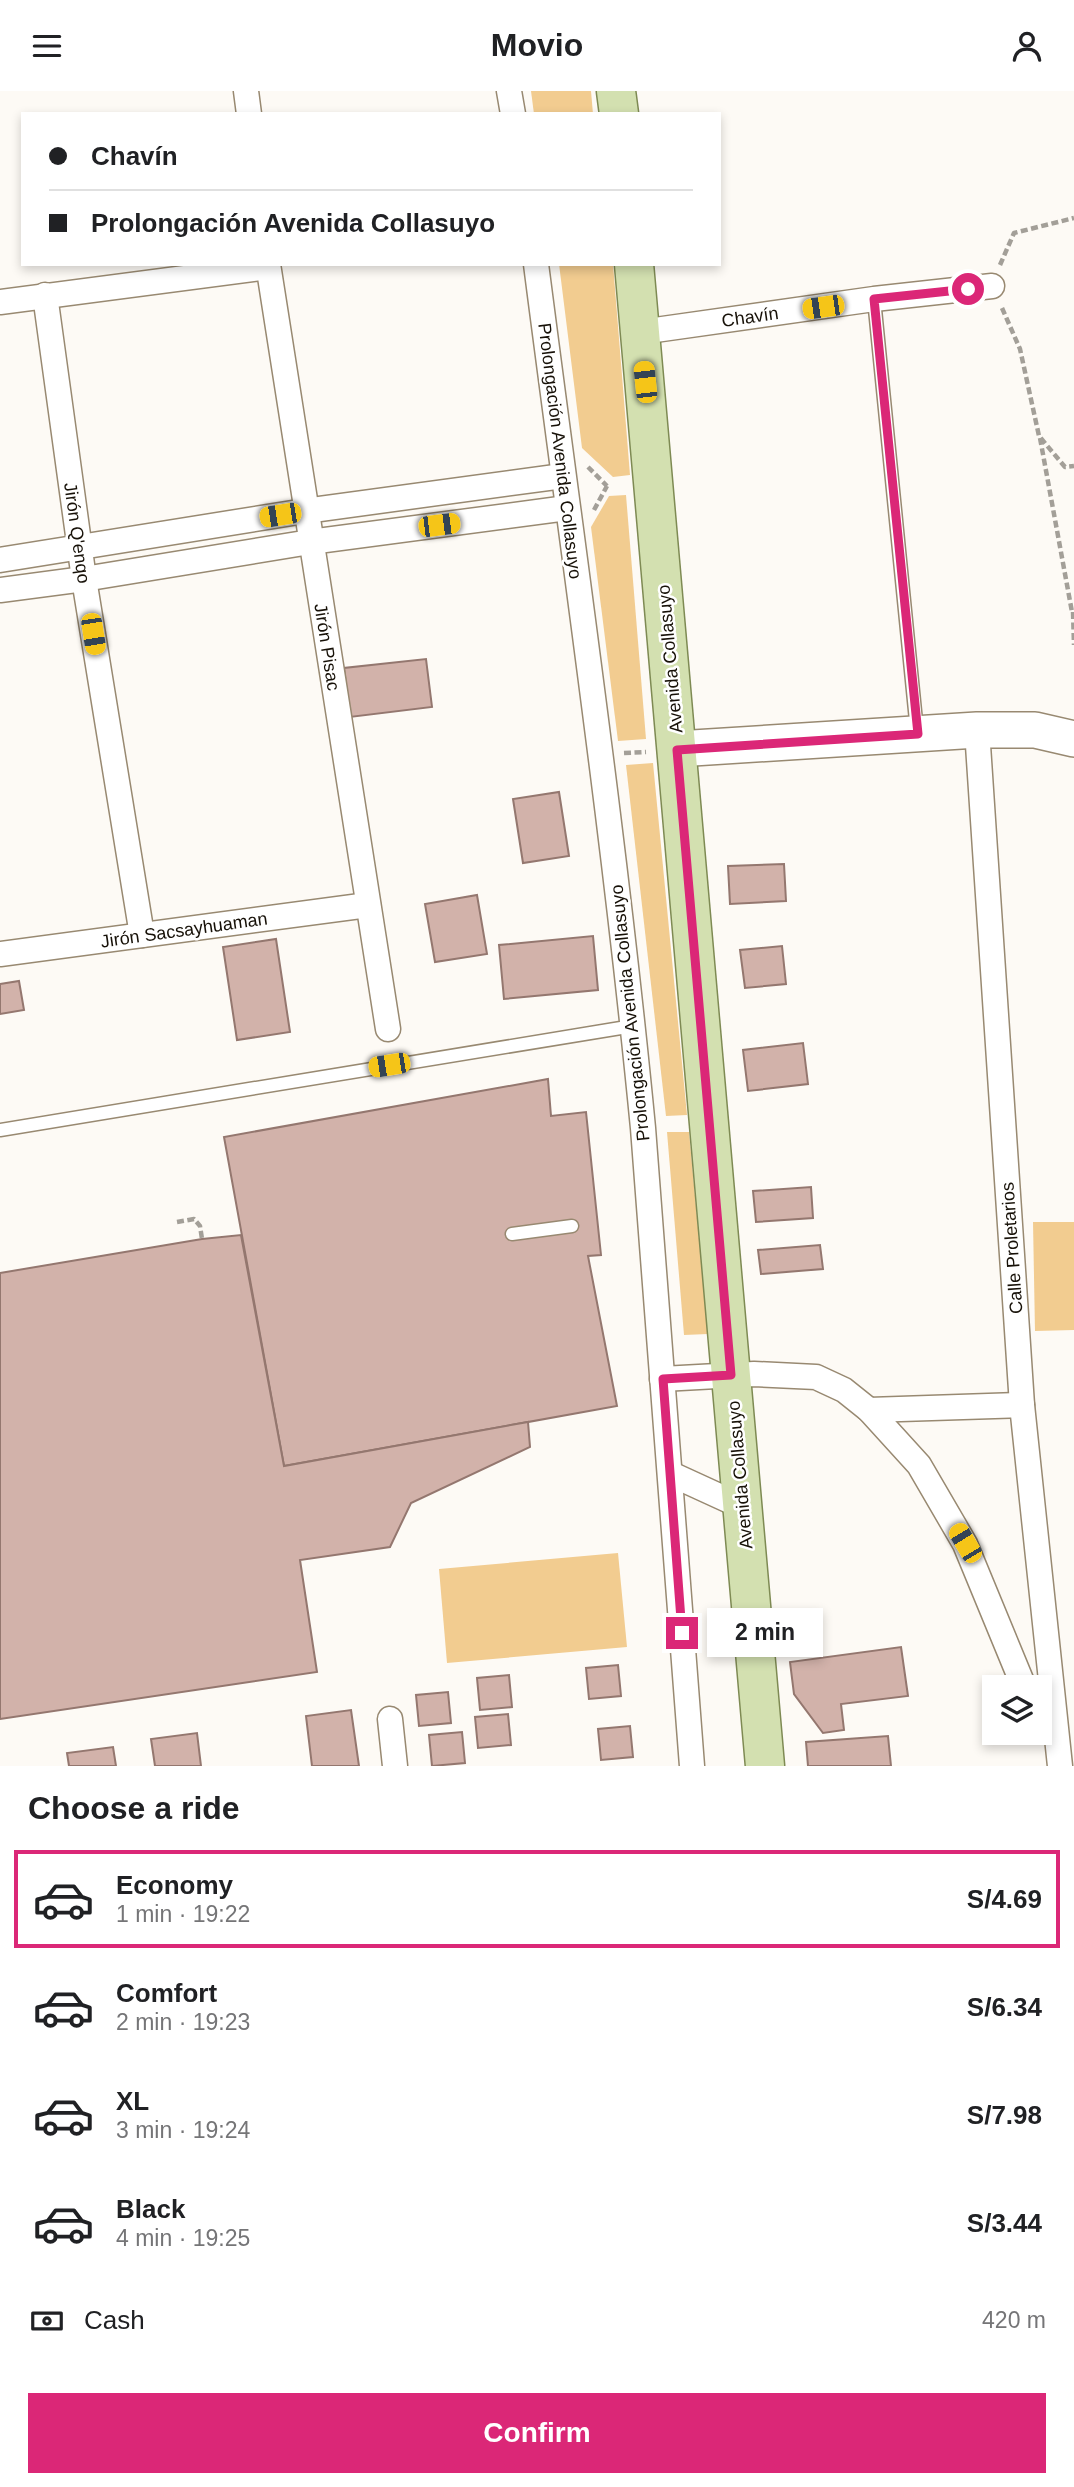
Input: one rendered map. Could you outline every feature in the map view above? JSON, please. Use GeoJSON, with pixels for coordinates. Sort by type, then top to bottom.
{"type":"FeatureCollection","features":[{"type":"Feature","properties":{"kind":"main road"},"geometry":{"type":"LineString","coordinates":[[616,91],[619,112]]}},
{"type":"Feature","properties":{"kind":"main road","name":"Avenida Collasuyo"},"geometry":{"type":"LineString","coordinates":[[634,266],[663,750],[731,1375],[765,1766]]}},
{"type":"Feature","properties":{"kind":"street"},"geometry":{"type":"LineString","coordinates":[[246,91],[249,112]]}},
{"type":"Feature","properties":{"kind":"street"},"geometry":{"type":"LineString","coordinates":[[509,91],[513,112]]}},
{"type":"Feature","properties":{"kind":"street"},"geometry":{"type":"LineString","coordinates":[[0,302],[268,266]]}},
{"type":"Feature","properties":{"kind":"street","name":"Jirón Pisac"},"geometry":{"type":"LineString","coordinates":[[268,266],[388,1029]]}},
{"type":"Feature","properties":{"kind":"street","name":"Prolongación Avenida Collasuyo"},"geometry":{"type":"LineString","coordinates":[[536,266],[564,477],[578,513],[601,755],[633,1025],[671,1474],[692,1766]]}},
{"type":"Feature","properties":{"kind":"street","name":"Chavín"},"geometry":{"type":"LineString","coordinates":[[640,332],[874,299],[992,286]]}},
{"type":"Feature","properties":{"kind":"street","name":"Jirón Q'enqo"},"geometry":{"type":"LineString","coordinates":[[45,295],[83,579],[142,935]]}},
{"type":"Feature","properties":{"kind":"street"},"geometry":{"type":"LineString","coordinates":[[0,560],[305,511],[564,477]]}},
{"type":"Feature","properties":{"kind":"street"},"geometry":{"type":"LineString","coordinates":[[0,590],[310,542],[578,513]]}},
{"type":"Feature","properties":{"kind":"street"},"geometry":{"type":"LineString","coordinates":[[663,750],[977,730],[1035,730],[1074,739]]}},
{"type":"Feature","properties":{"kind":"street","name":"Calle Proletarios"},"geometry":{"type":"LineString","coordinates":[[977,730],[1022,1405],[1060,1766]]}},
{"type":"Feature","properties":{"kind":"street","name":"Jirón Sacsayhuaman"},"geometry":{"type":"LineString","coordinates":[[0,954],[368,905]]}},
{"type":"Feature","properties":{"kind":"street"},"geometry":{"type":"LineString","coordinates":[[663,1379],[731,1375],[816,1377],[844,1391],[869,1410],[919,1465],[965,1543],[1019,1675]]}},
{"type":"Feature","properties":{"kind":"street"},"geometry":{"type":"LineString","coordinates":[[869,1410],[1022,1405]]}},
{"type":"Feature","properties":{"kind":"street"},"geometry":{"type":"LineString","coordinates":[[671,1474],[743,1507]]}},
{"type":"Feature","properties":{"kind":"street"},"geometry":{"type":"LineString","coordinates":[[390,1719],[395,1766]]}},
{"type":"Feature","properties":{"kind":"street"},"geometry":{"type":"LineString","coordinates":[[1044,1745],[1051,1766]]}},
{"type":"Feature","properties":{"kind":"lane"},"geometry":{"type":"LineString","coordinates":[[874,299],[918,734]]}},
{"type":"Feature","properties":{"kind":"lane"},"geometry":{"type":"LineString","coordinates":[[0,1130],[633,1025]]}},
{"type":"Feature","properties":{"kind":"lane"},"geometry":{"type":"LineString","coordinates":[[512,1234],[572,1226]]}},
{"type":"Feature","properties":{"kind":"path"},"geometry":{"type":"LineString","coordinates":[[1074,218],[1014,233],[992,286],[1020,349],[1073,612],[1074,645]]}},
{"type":"Feature","properties":{"kind":"path"},"geometry":{"type":"LineString","coordinates":[[1039,436],[1065,467],[1074,466]]}},
{"type":"Feature","properties":{"kind":"path"},"geometry":{"type":"LineString","coordinates":[[578,513],[607,486],[580,458]]}},
{"type":"Feature","properties":{"kind":"path"},"geometry":{"type":"LineString","coordinates":[[616,754],[663,750]]}},
{"type":"Feature","properties":{"kind":"path"},"geometry":{"type":"LineString","coordinates":[[177,1222],[194,1219],[200,1226],[202,1239]]}},
{"type":"Feature","properties":{"kind":"shaded area"},"geometry":{"type":"Polygon","coordinates":[[[531,91],[591,91],[593,112],[534,112],[531,91]]]}},
{"type":"Feature","properties":{"kind":"shaded area"},"geometry":{"type":"Polygon","coordinates":[[[559,266],[613,266],[630,475],[613,477],[582,448],[559,266]]]}},
{"type":"Feature","properties":{"kind":"shaded area"},"geometry":{"type":"Polygon","coordinates":[[[626,495],[646,739],[618,741],[591,527],[609,496],[626,495]]]}},
{"type":"Feature","properties":{"kind":"shaded area"},"geometry":{"type":"Polygon","coordinates":[[[653,763],[687,1115],[666,1116],[626,765],[653,763]]]}},
{"type":"Feature","properties":{"kind":"shaded area"},"geometry":{"type":"Polygon","coordinates":[[[667,1132],[689,1132],[708,1334],[684,1335],[667,1132]]]}},
{"type":"Feature","properties":{"kind":"shaded area"},"geometry":{"type":"Polygon","coordinates":[[[1033,1222],[1074,1222],[1074,1330],[1035,1331],[1033,1222]]]}},
{"type":"Feature","properties":{"kind":"shaded area"},"geometry":{"type":"Polygon","coordinates":[[[618,1553],[627,1647],[447,1663],[439,1569],[618,1553]]]}},
{"type":"Feature","properties":{"kind":"building"},"geometry":{"type":"Polygon","coordinates":[[[426,659],[432,707],[350,717],[344,668],[426,659]]]}},
{"type":"Feature","properties":{"kind":"building"},"geometry":{"type":"Polygon","coordinates":[[[559,792],[569,856],[523,863],[513,799],[559,792]]]}},
{"type":"Feature","properties":{"kind":"building"},"geometry":{"type":"Polygon","coordinates":[[[784,864],[786,901],[730,904],[728,866],[784,864]]]}},
{"type":"Feature","properties":{"kind":"building"},"geometry":{"type":"Polygon","coordinates":[[[477,895],[487,954],[435,962],[425,904],[477,895]]]}},
{"type":"Feature","properties":{"kind":"building"},"geometry":{"type":"Polygon","coordinates":[[[593,936],[598,990],[504,999],[499,945],[593,936]]]}},
{"type":"Feature","properties":{"kind":"building"},"geometry":{"type":"Polygon","coordinates":[[[276,939],[290,1032],[237,1040],[223,947],[276,939]]]}},
{"type":"Feature","properties":{"kind":"building"},"geometry":{"type":"Polygon","coordinates":[[[782,946],[786,984],[745,988],[740,950],[782,946]]]}},
{"type":"Feature","properties":{"kind":"building"},"geometry":{"type":"Polygon","coordinates":[[[19,981],[24,1010],[0,1014],[0,984],[19,981]]]}},
{"type":"Feature","properties":{"kind":"building"},"geometry":{"type":"Polygon","coordinates":[[[803,1043],[808,1084],[748,1091],[743,1050],[803,1043]]]}},
{"type":"Feature","properties":{"kind":"building"},"geometry":{"type":"Polygon","coordinates":[[[548,1079],[551,1116],[586,1112],[601,1255],[588,1256],[617,1406],[284,1466],[224,1137],[548,1079]]]}},
{"type":"Feature","properties":{"kind":"building"},"geometry":{"type":"Polygon","coordinates":[[[811,1187],[813,1218],[756,1222],[753,1191],[811,1187]]]}},
{"type":"Feature","properties":{"kind":"building"},"geometry":{"type":"Polygon","coordinates":[[[241,1235],[284,1466],[528,1422],[530,1447],[411,1503],[390,1547],[300,1560],[317,1672],[0,1719],[0,1273],[202,1239],[241,1235]]]}},
{"type":"Feature","properties":{"kind":"building"},"geometry":{"type":"Polygon","coordinates":[[[820,1245],[823,1269],[761,1274],[758,1250],[820,1245]]]}},
{"type":"Feature","properties":{"kind":"building"},"geometry":{"type":"Polygon","coordinates":[[[901,1647],[908,1696],[841,1704],[844,1730],[823,1733],[794,1694],[790,1662],[901,1647]]]}},
{"type":"Feature","properties":{"kind":"building"},"geometry":{"type":"Polygon","coordinates":[[[618,1665],[621,1696],[589,1699],[586,1668],[618,1665]]]}},
{"type":"Feature","properties":{"kind":"building"},"geometry":{"type":"Polygon","coordinates":[[[509,1675],[512,1707],[480,1710],[477,1678],[509,1675]]]}},
{"type":"Feature","properties":{"kind":"building"},"geometry":{"type":"Polygon","coordinates":[[[448,1692],[451,1723],[419,1726],[416,1695],[448,1692]]]}},
{"type":"Feature","properties":{"kind":"building"},"geometry":{"type":"Polygon","coordinates":[[[351,1710],[359,1766],[312,1766],[306,1716],[351,1710]]]}},
{"type":"Feature","properties":{"kind":"building"},"geometry":{"type":"Polygon","coordinates":[[[508,1714],[511,1745],[478,1748],[475,1717],[508,1714]]]}},
{"type":"Feature","properties":{"kind":"building"},"geometry":{"type":"Polygon","coordinates":[[[630,1726],[633,1757],[601,1760],[598,1729],[630,1726]]]}},
{"type":"Feature","properties":{"kind":"building"},"geometry":{"type":"Polygon","coordinates":[[[462,1732],[465,1763],[432,1766],[429,1735],[462,1732]]]}},
{"type":"Feature","properties":{"kind":"building"},"geometry":{"type":"Polygon","coordinates":[[[197,1733],[201,1766],[155,1766],[151,1739],[197,1733]]]}},
{"type":"Feature","properties":{"kind":"building"},"geometry":{"type":"Polygon","coordinates":[[[888,1736],[891,1766],[808,1766],[806,1742],[888,1736]]]}},
{"type":"Feature","properties":{"kind":"building"},"geometry":{"type":"Polygon","coordinates":[[[113,1747],[116,1766],[69,1766],[67,1753],[113,1747]]]}},
{"type":"Feature","properties":{"kind":"route"},"geometry":{"type":"LineString","coordinates":[[682,1633],[663,1379],[731,1375],[677,750],[918,734],[874,299],[968,289]]}}]}
